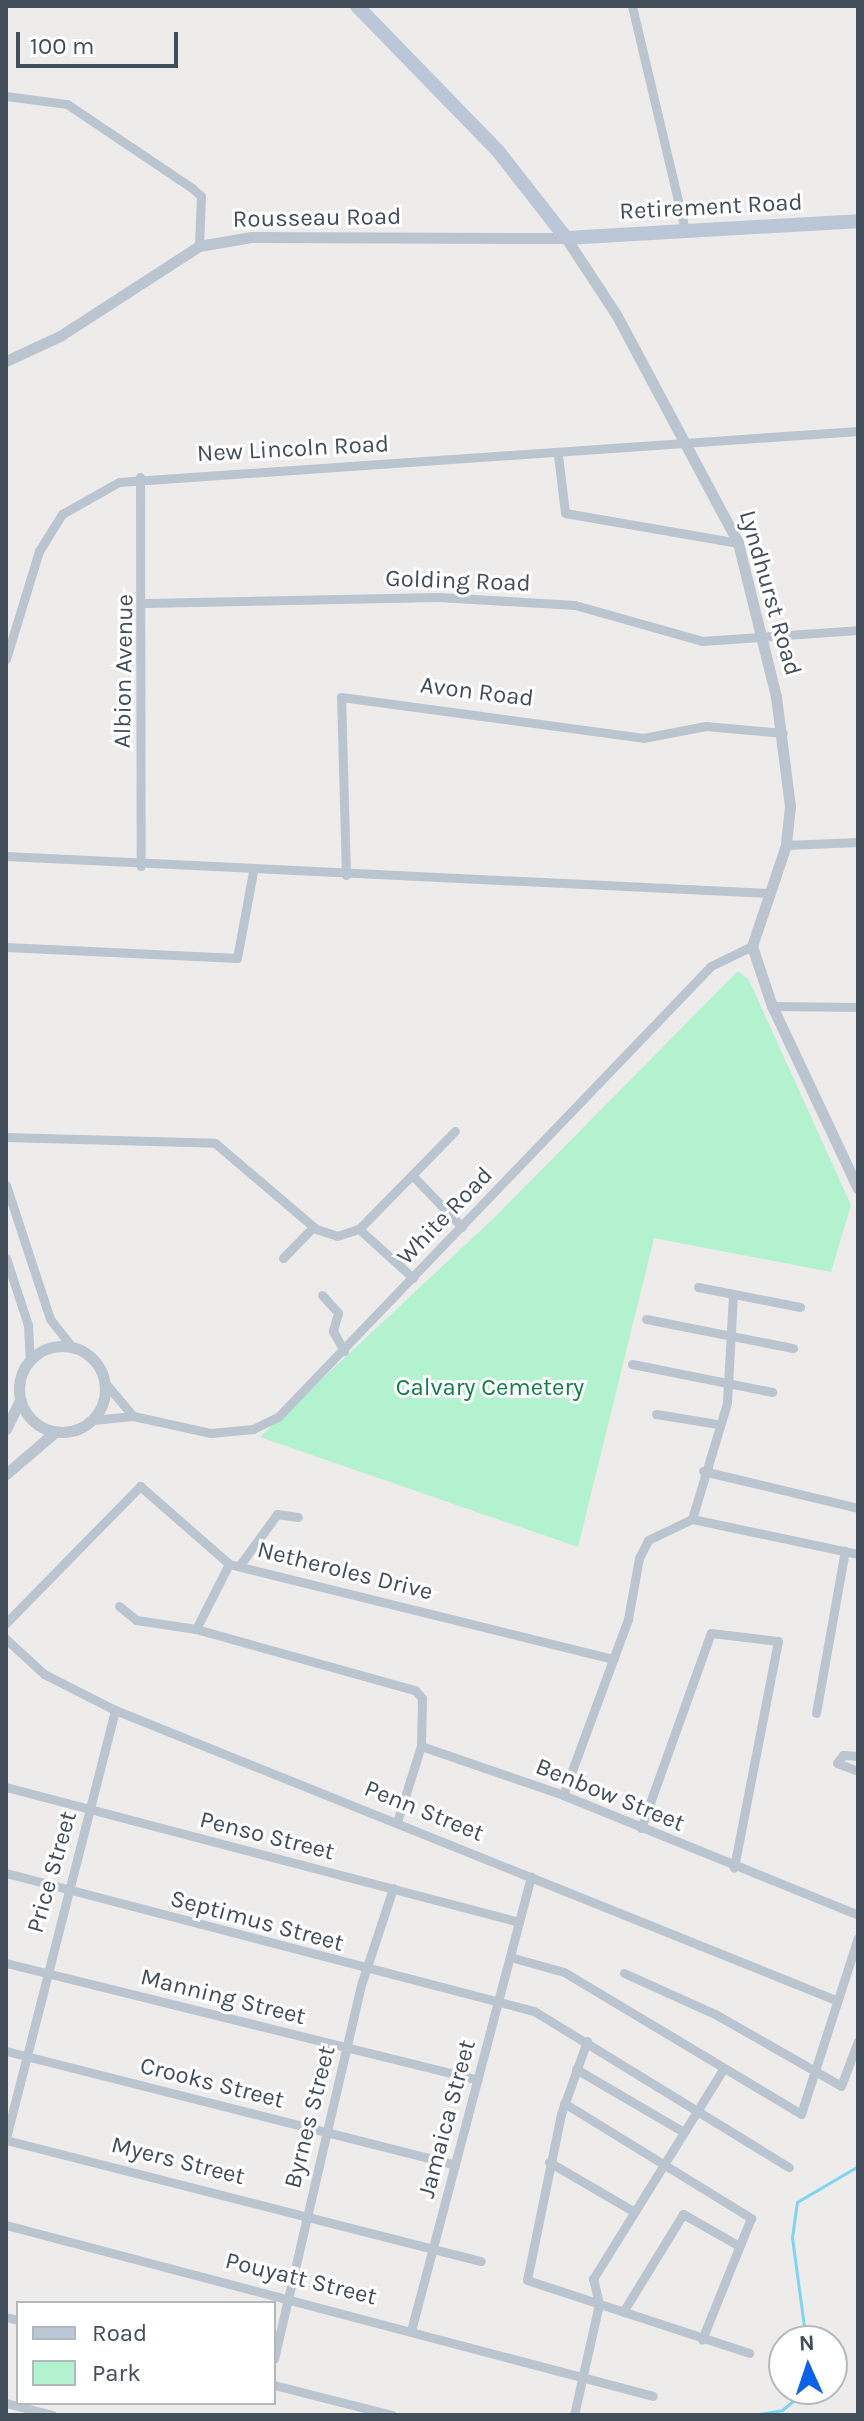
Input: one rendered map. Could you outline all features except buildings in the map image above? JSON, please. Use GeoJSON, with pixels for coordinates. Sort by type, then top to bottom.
{"type":"FeatureCollection","features":[{"type":"Feature","properties":{"kind":"main road","name":"Lyndhurst Road"},"geometry":{"type":"LineString","coordinates":[[357,6],[488,140],[566,238]]}},
{"type":"Feature","properties":{"kind":"main road","name":"Retirement Road"},"geometry":{"type":"LineString","coordinates":[[566,238],[858,221]]}},
{"type":"Feature","properties":{"kind":"street"},"geometry":{"type":"LineString","coordinates":[[632,6],[685,231]]}},
{"type":"Feature","properties":{"kind":"street"},"geometry":{"type":"LineString","coordinates":[[6,96],[67,104],[192,188],[201,196],[199,246]]}},
{"type":"Feature","properties":{"kind":"street","name":"Rousseau Road"},"geometry":{"type":"LineString","coordinates":[[6,361],[60,336],[199,246],[251,237],[566,238]]}},
{"type":"Feature","properties":{"kind":"street","name":"Lyndhurst Road"},"geometry":{"type":"LineString","coordinates":[[566,238],[691,448],[738,543],[763,634],[783,733],[786,845],[752,946]]}},
{"type":"Feature","properties":{"kind":"street","name":"New Lincoln Road"},"geometry":{"type":"LineString","coordinates":[[6,659],[39,551],[62,514],[140,477],[691,448],[858,431]]}},
{"type":"Feature","properties":{"kind":"street"},"geometry":{"type":"LineString","coordinates":[[558,455],[565,513],[738,543]]}},
{"type":"Feature","properties":{"kind":"street","name":"Albion Avenue"},"geometry":{"type":"LineString","coordinates":[[140,477],[146,603],[141,866]]}},
{"type":"Feature","properties":{"kind":"street","name":"Golding Road"},"geometry":{"type":"LineString","coordinates":[[146,603],[438,597],[575,605],[702,641],[763,634],[858,630]]}},
{"type":"Feature","properties":{"kind":"street","name":"Avon Road"},"geometry":{"type":"LineString","coordinates":[[346,875],[341,697],[643,738],[706,726],[783,733]]}},
{"type":"Feature","properties":{"kind":"street"},"geometry":{"type":"LineString","coordinates":[[786,845],[858,842]]}},
{"type":"Feature","properties":{"kind":"street"},"geometry":{"type":"LineString","coordinates":[[6,856],[253,872],[769,893]]}},
{"type":"Feature","properties":{"kind":"street"},"geometry":{"type":"LineString","coordinates":[[6,947],[237,958],[253,872]]}},
{"type":"Feature","properties":{"kind":"street"},"geometry":{"type":"LineString","coordinates":[[752,946],[772,1006],[858,1189]]}},
{"type":"Feature","properties":{"kind":"street","name":"White Road"},"geometry":{"type":"LineString","coordinates":[[93,1420],[133,1416],[211,1433],[253,1429],[290,1408],[711,966],[752,946]]}},
{"type":"Feature","properties":{"kind":"street"},"geometry":{"type":"LineString","coordinates":[[772,1006],[858,1007]]}},
{"type":"Feature","properties":{"kind":"street"},"geometry":{"type":"LineString","coordinates":[[6,1137],[215,1143],[313,1227],[337,1236],[359,1229],[455,1131]]}},
{"type":"Feature","properties":{"kind":"street"},"geometry":{"type":"LineString","coordinates":[[412,1175],[462,1227]]}},
{"type":"Feature","properties":{"kind":"street"},"geometry":{"type":"LineString","coordinates":[[6,1185],[50,1319],[71,1346],[90,1355],[106,1384],[133,1416]]}},
{"type":"Feature","properties":{"kind":"street"},"geometry":{"type":"LineString","coordinates":[[283,1258],[313,1227]]}},
{"type":"Feature","properties":{"kind":"street"},"geometry":{"type":"LineString","coordinates":[[359,1229],[413,1278]]}},
{"type":"Feature","properties":{"kind":"street"},"geometry":{"type":"LineString","coordinates":[[6,1258],[28,1325],[30,1360],[20,1400],[6,1429]]}},
{"type":"Feature","properties":{"kind":"street"},"geometry":{"type":"LineString","coordinates":[[698,1287],[800,1307]]}},
{"type":"Feature","properties":{"kind":"street"},"geometry":{"type":"LineString","coordinates":[[322,1295],[338,1313],[333,1331],[344,1351]]}},
{"type":"Feature","properties":{"kind":"street"},"geometry":{"type":"LineString","coordinates":[[692,1519],[729,1384],[733,1295]]}},
{"type":"Feature","properties":{"kind":"street"},"geometry":{"type":"LineString","coordinates":[[646,1319],[793,1348]]}},
{"type":"Feature","properties":{"kind":"street"},"geometry":{"type":"LineString","coordinates":[[30,1360],[71,1346]]}},
{"type":"Feature","properties":{"kind":"street"},"geometry":{"type":"LineString","coordinates":[[632,1364],[772,1392]]}},
{"type":"Feature","properties":{"kind":"street"},"geometry":{"type":"LineString","coordinates":[[6,1474],[55,1432],[93,1420],[106,1384]]}},
{"type":"Feature","properties":{"kind":"street"},"geometry":{"type":"LineString","coordinates":[[20,1400],[30,1418],[55,1432]]}},
{"type":"Feature","properties":{"kind":"street"},"geometry":{"type":"LineString","coordinates":[[656,1414],[718,1424]]}},
{"type":"Feature","properties":{"kind":"street"},"geometry":{"type":"LineString","coordinates":[[703,1471],[858,1508]]}},
{"type":"Feature","properties":{"kind":"street","name":"Netheroles Drive"},"geometry":{"type":"LineString","coordinates":[[6,1623],[140,1486],[229,1564],[613,1659]]}},
{"type":"Feature","properties":{"kind":"street"},"geometry":{"type":"LineString","coordinates":[[240,1565],[277,1514],[298,1517]]}},
{"type":"Feature","properties":{"kind":"street"},"geometry":{"type":"LineString","coordinates":[[563,1795],[613,1659],[648,1540],[692,1519],[858,1554]]}},
{"type":"Feature","properties":{"kind":"street"},"geometry":{"type":"LineString","coordinates":[[816,1713],[845,1551]]}},
{"type":"Feature","properties":{"kind":"street"},"geometry":{"type":"LineString","coordinates":[[196,1629],[229,1564]]}},
{"type":"Feature","properties":{"kind":"street"},"geometry":{"type":"LineString","coordinates":[[119,1606],[136,1620],[196,1629],[415,1690],[422,1698],[421,1746],[397,1822]]}},
{"type":"Feature","properties":{"kind":"street"},"geometry":{"type":"LineString","coordinates":[[641,1828],[716,1630],[782,1645],[734,1868]]}},
{"type":"Feature","properties":{"kind":"street","name":"Penn Street"},"geometry":{"type":"LineString","coordinates":[[6,1639],[44,1674],[115,1710],[838,2001]]}},
{"type":"Feature","properties":{"kind":"street","name":"Price Street"},"geometry":{"type":"LineString","coordinates":[[6,2139],[45,1973],[115,1710]]}},
{"type":"Feature","properties":{"kind":"street","name":"Benbow Street"},"geometry":{"type":"LineString","coordinates":[[421,1746],[563,1795],[734,1868],[858,1915]]}},
{"type":"Feature","properties":{"kind":"street"},"geometry":{"type":"LineString","coordinates":[[858,1756],[843,1755],[837,1763],[858,1771]]}},
{"type":"Feature","properties":{"kind":"street","name":"Penso Street"},"geometry":{"type":"LineString","coordinates":[[6,1787],[519,1922]]}},
{"type":"Feature","properties":{"kind":"street","name":"Septimus Street"},"geometry":{"type":"LineString","coordinates":[[6,1873],[369,1972],[534,2011],[698,2108],[789,2167]]}},
{"type":"Feature","properties":{"kind":"street","name":"Jamaica Street"},"geometry":{"type":"LineString","coordinates":[[412,2327],[531,1876]]}},
{"type":"Feature","properties":{"kind":"street","name":"Byrnes Street"},"geometry":{"type":"LineString","coordinates":[[276,2346],[284,2295],[393,1888]]}},
{"type":"Feature","properties":{"kind":"street"},"geometry":{"type":"LineString","coordinates":[[510,1957],[564,1972],[801,2114],[818,2076],[858,1938]]}},
{"type":"Feature","properties":{"kind":"street","name":"Manning Street"},"geometry":{"type":"LineString","coordinates":[[6,1963],[478,2080]]}},
{"type":"Feature","properties":{"kind":"street"},"geometry":{"type":"LineString","coordinates":[[624,1973],[715,2014],[818,2076],[844,2085],[858,2041]]}},
{"type":"Feature","properties":{"kind":"street"},"geometry":{"type":"LineString","coordinates":[[587,2041],[564,2103],[525,2274],[599,2304],[749,2353]]}},
{"type":"Feature","properties":{"kind":"street","name":"Crooks Street"},"geometry":{"type":"LineString","coordinates":[[6,2051],[455,2165]]}},
{"type":"Feature","properties":{"kind":"street"},"geometry":{"type":"LineString","coordinates":[[576,2069],[684,2132]]}},
{"type":"Feature","properties":{"kind":"street"},"geometry":{"type":"LineString","coordinates":[[574,2415],[599,2304],[593,2279],[723,2069]]}},
{"type":"Feature","properties":{"kind":"street"},"geometry":{"type":"LineString","coordinates":[[564,2103],[666,2160],[748,2213],[752,2223],[739,2246],[702,2339]]}},
{"type":"Feature","properties":{"kind":"street","name":"Myers Street"},"geometry":{"type":"LineString","coordinates":[[6,2139],[306,2212],[481,2261]]}},
{"type":"Feature","properties":{"kind":"street"},"geometry":{"type":"LineString","coordinates":[[549,2162],[635,2212]]}},
{"type":"Feature","properties":{"kind":"street"},"geometry":{"type":"LineString","coordinates":[[623,2312],[683,2214],[739,2246]]}},
{"type":"Feature","properties":{"kind":"street","name":"Pouyatt Street"},"geometry":{"type":"LineString","coordinates":[[6,2225],[412,2327],[653,2396]]}},
{"type":"Feature","properties":{"kind":"street"},"geometry":{"type":"LineString","coordinates":[[276,2386],[392,2415]]}},
{"type":"Feature","properties":{"kind":"street"},"geometry":{"type":"LineString","coordinates":[[6,2403],[52,2415]]}},
{"type":"Feature","properties":{"kind":"green space","name":"Calvary Cemetery"},"geometry":{"type":"Polygon","coordinates":[[[738,971],[749,980],[851,1205],[831,1272],[654,1238],[578,1547],[260,1437],[495,1217],[738,971]]]}},
{"type":"Feature","properties":{"kind":"waterway"},"geometry":{"type":"LineString","coordinates":[[804,2325],[792,2237],[797,2202],[858,2166]]}},
{"type":"Feature","properties":{"kind":"waterway"},"geometry":{"type":"LineString","coordinates":[[752,2415],[782,2410],[788,2405]]}}]}
